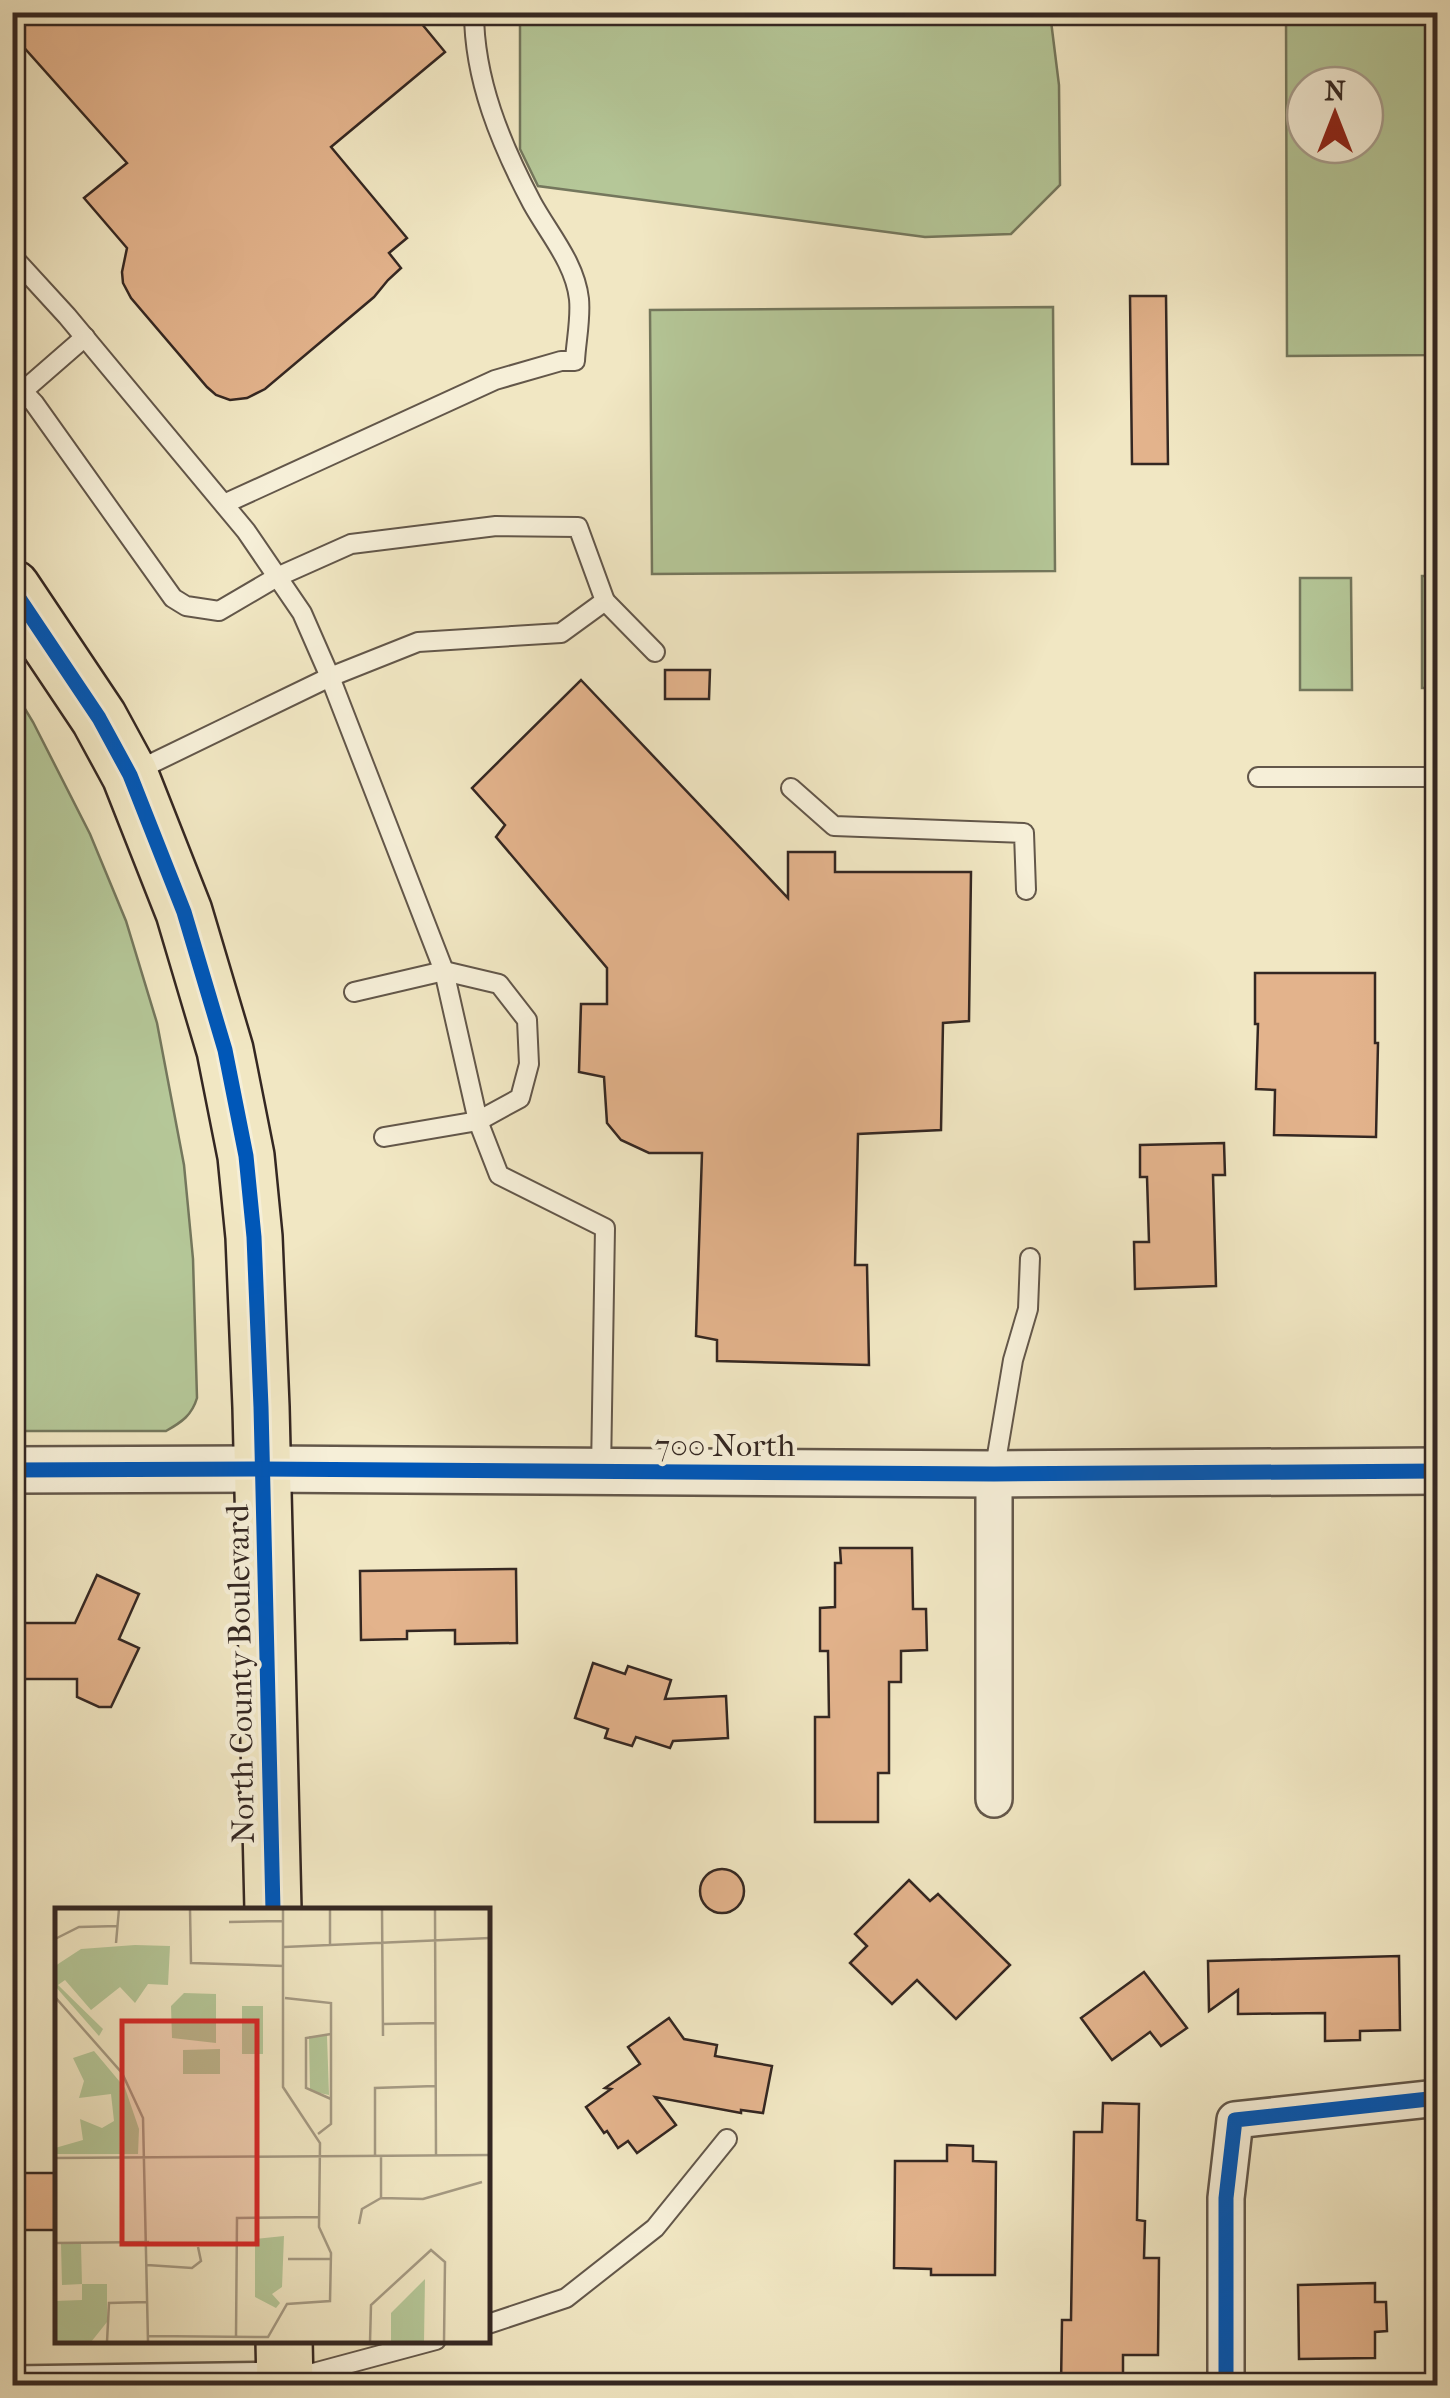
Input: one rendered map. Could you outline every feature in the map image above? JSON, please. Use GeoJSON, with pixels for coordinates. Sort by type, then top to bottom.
{"type":"FeatureCollection","features":[{"type":"Feature","properties":{"kind":"main road","name":"North County Boulevard"},"geometry":{"type":"LineString","coordinates":[[12,588],[98,718],[130,775],[184,912],[224,1050],[246,1156],[254,1238],[274,1908]]}},
{"type":"Feature","properties":{"kind":"street","name":"700 North"},"geometry":{"type":"LineString","coordinates":[[12,1470],[994,1474],[1438,1471]]}},
{"type":"Feature","properties":{"kind":"street"},"geometry":{"type":"LineString","coordinates":[[994,1474],[994,1799]]}},
{"type":"Feature","properties":{"kind":"street"},"geometry":{"type":"LineString","coordinates":[[1226,2386],[1226,2198],[1235,2120],[1438,2098]]}},
{"type":"Feature","properties":{"kind":"street"},"geometry":{"type":"LineString","coordinates":[[12,2384],[285,2369]]}},
{"type":"Feature","properties":{"kind":"lane"},"geometry":{"type":"LineString","coordinates":[[224,504],[495,380],[561,361],[575,361],[579,298],[569,264],[508,155],[486,94],[474,12]]}},
{"type":"Feature","properties":{"kind":"lane"},"geometry":{"type":"LineString","coordinates":[[12,256],[246,531],[302,614],[444,971],[478,1122],[499,1175],[605,1228],[601,1471]]}},
{"type":"Feature","properties":{"kind":"lane"},"geometry":{"type":"LineString","coordinates":[[84,337],[18,386],[173,598],[186,606],[219,612],[278,576],[351,544],[496,526],[578,527],[605,601],[655,652]]}},
{"type":"Feature","properties":{"kind":"lane"},"geometry":{"type":"LineString","coordinates":[[130,775],[330,678],[418,642],[561,633],[605,601]]}},
{"type":"Feature","properties":{"kind":"lane"},"geometry":{"type":"LineString","coordinates":[[1258,777],[1438,778]]}},
{"type":"Feature","properties":{"kind":"lane"},"geometry":{"type":"LineString","coordinates":[[791,788],[834,826],[1024,833],[1026,890]]}},
{"type":"Feature","properties":{"kind":"lane"},"geometry":{"type":"LineString","coordinates":[[354,992],[444,971],[499,984],[527,1020],[529,1064],[520,1098],[478,1122],[384,1136]]}},
{"type":"Feature","properties":{"kind":"lane"},"geometry":{"type":"LineString","coordinates":[[994,1474],[1013,1360],[1028,1308],[1030,1258]]}},
{"type":"Feature","properties":{"kind":"lane"},"geometry":{"type":"LineString","coordinates":[[490,2323],[566,2298],[655,2228],[726,2139]]}},
{"type":"Feature","properties":{"kind":"lane"},"geometry":{"type":"LineString","coordinates":[[285,2369],[420,2343]]}},
{"type":"Feature","properties":{"kind":"green space"},"geometry":{"type":"Polygon","coordinates":[[[520,13],[1050,13],[1059,85],[1060,185],[1011,234],[925,237],[538,186],[520,149],[520,13]]]}},
{"type":"Feature","properties":{"kind":"green space"},"geometry":{"type":"Polygon","coordinates":[[[1286,13],[1437,13],[1437,355],[1287,356],[1286,165],[1385,165],[1385,65],[1286,65],[1286,13]]]}},
{"type":"Feature","properties":{"kind":"green space"},"geometry":{"type":"Polygon","coordinates":[[[1053,307],[1055,571],[652,574],[650,310],[1053,307]]]}},
{"type":"Feature","properties":{"kind":"green space"},"geometry":{"type":"Polygon","coordinates":[[[1422,576],[1437,576],[1437,688],[1422,688],[1422,576]]]}},
{"type":"Feature","properties":{"kind":"green space"},"geometry":{"type":"Polygon","coordinates":[[[1300,578],[1351,578],[1352,690],[1300,690],[1300,578]]]}},
{"type":"Feature","properties":{"kind":"green space"},"geometry":{"type":"Polygon","coordinates":[[[13,689],[90,834],[126,921],[157,1023],[184,1165],[193,1259],[197,1398],[186,1417],[166,1431],[13,1431],[13,689]]]}},
{"type":"Feature","properties":{"kind":"building"},"geometry":{"type":"Polygon","coordinates":[[[36,12],[412,12],[445,52],[331,147],[407,238],[389,253],[401,268],[374,297],[265,389],[247,398],[230,400],[216,395],[131,298],[123,283],[127,248],[84,198],[127,163],[12,34],[36,12]]]}},
{"type":"Feature","properties":{"kind":"building"},"geometry":{"type":"Polygon","coordinates":[[[1130,296],[1166,296],[1168,464],[1132,464],[1130,296]]]}},
{"type":"Feature","properties":{"kind":"building"},"geometry":{"type":"Polygon","coordinates":[[[665,670],[710,670],[709,699],[665,699],[665,670]]]}},
{"type":"Feature","properties":{"kind":"building"},"geometry":{"type":"Polygon","coordinates":[[[581,680],[788,898],[788,852],[835,852],[835,872],[971,872],[969,1021],[943,1023],[941,1130],[858,1134],[855,1265],[867,1265],[869,1365],[717,1361],[717,1340],[696,1336],[702,1153],[649,1153],[621,1140],[607,1123],[604,1077],[579,1072],[581,1004],[607,1004],[607,968],[496,837],[505,825],[472,788],[581,680]]]}},
{"type":"Feature","properties":{"kind":"building"},"geometry":{"type":"Polygon","coordinates":[[[1255,973],[1375,973],[1376,1137],[1274,1135],[1275,1090],[1256,1089],[1255,973]]]}},
{"type":"Feature","properties":{"kind":"building"},"geometry":{"type":"Polygon","coordinates":[[[1224,1143],[1225,1175],[1213,1175],[1216,1286],[1135,1289],[1134,1242],[1149,1242],[1147,1177],[1140,1177],[1140,1145],[1224,1143]]]}},
{"type":"Feature","properties":{"kind":"building"},"geometry":{"type":"Polygon","coordinates":[[[840,1548],[912,1548],[913,1609],[926,1609],[927,1650],[901,1651],[901,1682],[889,1682],[889,1773],[878,1773],[878,1822],[815,1822],[815,1717],[829,1717],[828,1651],[820,1651],[820,1608],[835,1607],[835,1563],[841,1563],[840,1548]]]}},
{"type":"Feature","properties":{"kind":"building"},"geometry":{"type":"Polygon","coordinates":[[[516,1569],[517,1643],[455,1644],[455,1630],[407,1631],[407,1639],[361,1640],[360,1571],[516,1569]]]}},
{"type":"Feature","properties":{"kind":"building"},"geometry":{"type":"Polygon","coordinates":[[[97,1575],[139,1594],[119,1639],[139,1648],[111,1707],[99,1707],[77,1697],[77,1679],[12,1679],[12,1623],[75,1623],[97,1575]]]}},
{"type":"Feature","properties":{"kind":"building"},"geometry":{"type":"Polygon","coordinates":[[[593,1663],[625,1674],[628,1666],[671,1680],[665,1699],[726,1696],[728,1738],[673,1741],[670,1748],[636,1737],[632,1746],[605,1738],[608,1729],[575,1718],[593,1663]]]}},
{"type":"Feature","properties":{"kind":"building"},"geometry":{"type":"Polygon","coordinates":[[[722,1869],[738,1875],[744,1891],[738,1907],[722,1913],[706,1907],[700,1891],[706,1875],[722,1869]]]}},
{"type":"Feature","properties":{"kind":"building"},"geometry":{"type":"Polygon","coordinates":[[[909,1880],[930,1901],[938,1894],[1010,1965],[956,2019],[917,1980],[892,2004],[850,1963],[867,1946],[855,1934],[909,1880]]]}},
{"type":"Feature","properties":{"kind":"building"},"geometry":{"type":"Polygon","coordinates":[[[1399,1956],[1400,2030],[1360,2031],[1360,2040],[1325,2041],[1325,2013],[1238,2014],[1238,1990],[1209,2011],[1208,1961],[1399,1956]]]}},
{"type":"Feature","properties":{"kind":"building"},"geometry":{"type":"Polygon","coordinates":[[[1144,1972],[1187,2028],[1161,2046],[1150,2032],[1112,2060],[1081,2018],[1144,1972]]]}},
{"type":"Feature","properties":{"kind":"building"},"geometry":{"type":"Polygon","coordinates":[[[669,2018],[684,2039],[717,2045],[715,2056],[772,2066],[763,2113],[741,2113],[655,2097],[676,2125],[637,2153],[628,2141],[618,2148],[586,2107],[611,2089],[605,2088],[640,2064],[628,2047],[669,2018]]]}},
{"type":"Feature","properties":{"kind":"building"},"geometry":{"type":"Polygon","coordinates":[[[1103,2103],[1139,2104],[1137,2220],[1145,2221],[1144,2258],[1159,2258],[1158,2355],[1123,2355],[1123,2386],[1061,2386],[1062,2320],[1071,2320],[1074,2132],[1102,2132],[1103,2103]]]}},
{"type":"Feature","properties":{"kind":"building"},"geometry":{"type":"Polygon","coordinates":[[[947,2145],[973,2146],[973,2161],[996,2162],[995,2275],[931,2275],[931,2269],[894,2268],[895,2161],[947,2161],[947,2145]]]}},
{"type":"Feature","properties":{"kind":"building"},"geometry":{"type":"Polygon","coordinates":[[[12,2173],[55,2173],[55,2230],[12,2230],[12,2173]]]}},
{"type":"Feature","properties":{"kind":"building"},"geometry":{"type":"Polygon","coordinates":[[[1375,2283],[1375,2302],[1386,2302],[1387,2331],[1375,2332],[1375,2358],[1299,2359],[1298,2285],[1375,2283]]]}},
{"type":"Feature","properties":{"kind":"cycle path"},"geometry":{"type":"LineString","coordinates":[[12,588],[99,718],[130,775],[184,912],[225,1050],[246,1156],[254,1237],[261,1407],[273,1908]]}},
{"type":"Feature","properties":{"kind":"cycle path"},"geometry":{"type":"LineString","coordinates":[[12,1470],[994,1474],[1438,1471]]}},
{"type":"Feature","properties":{"kind":"cycle path"},"geometry":{"type":"LineString","coordinates":[[1226,2386],[1226,2198],[1235,2120],[1438,2098]]}}]}
